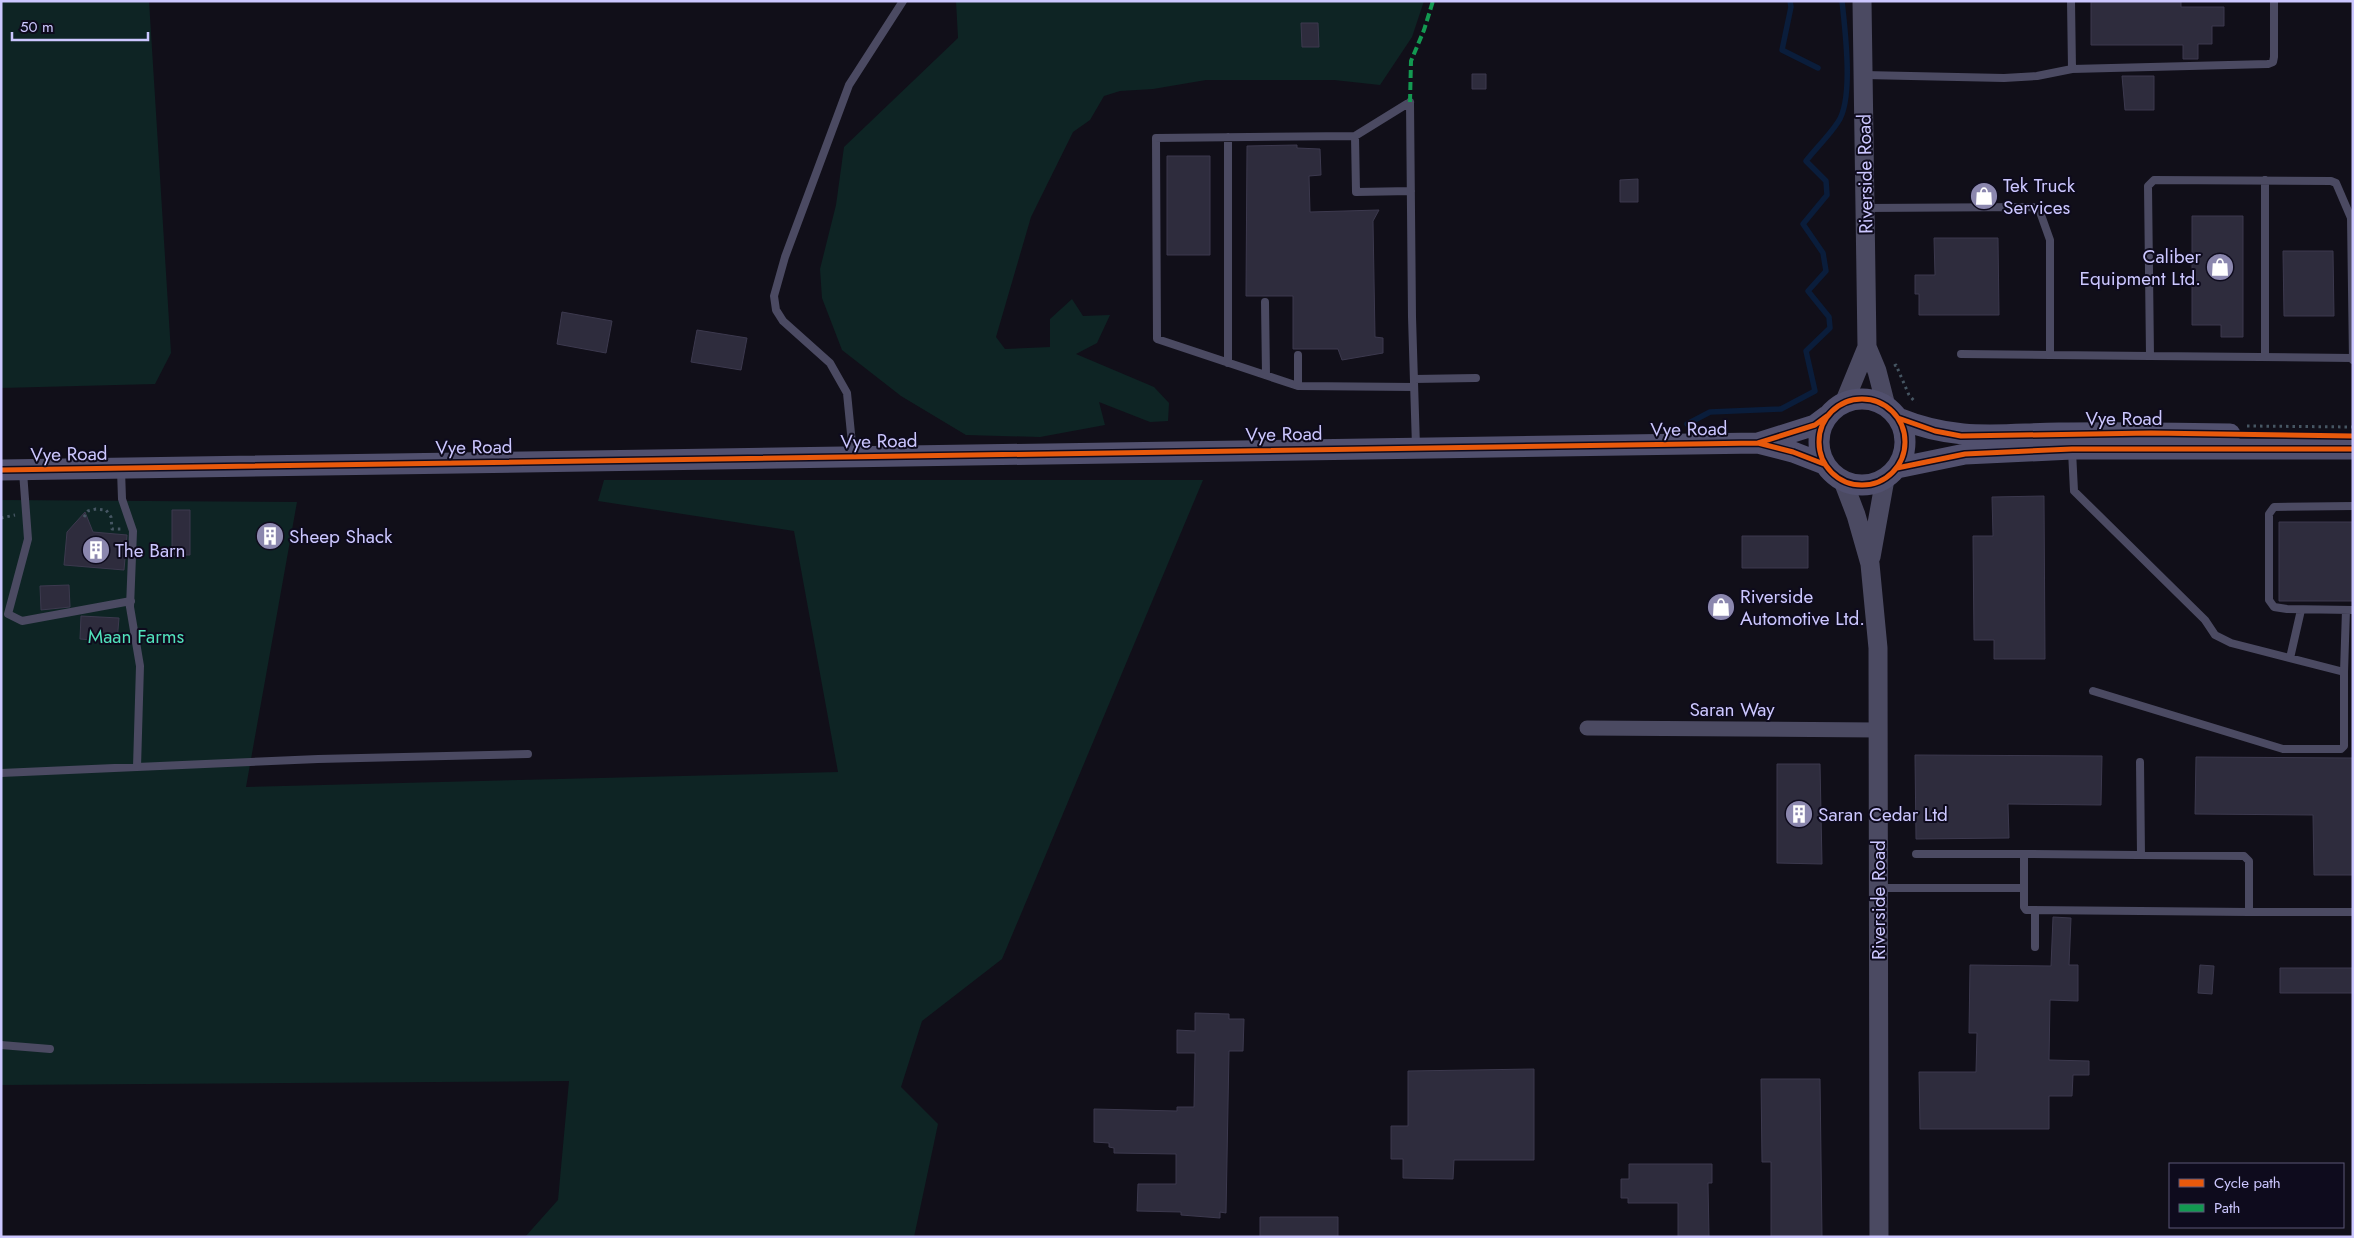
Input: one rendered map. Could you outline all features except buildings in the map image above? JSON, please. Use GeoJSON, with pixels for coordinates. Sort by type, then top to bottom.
{"type":"FeatureCollection","features":[{"type":"Feature","properties":{"kind":"main road"},"geometry":{"type":"LineString","coordinates":[[1858,399],[1872,400],[1892,412],[1904,430],[1906,443],[1903,456],[1891,473],[1872,484],[1858,485],[1844,482],[1832,474],[1824,464],[1819,450],[1819,435],[1827,416],[1844,403],[1858,399]]}},
{"type":"Feature","properties":{"kind":"main road","name":"Vye Road"},"geometry":{"type":"LineString","coordinates":[[1892,412],[1935,431],[1961,436],[2151,433],[2353,436]]}},
{"type":"Feature","properties":{"kind":"main road","name":"Vye Road"},"geometry":{"type":"LineString","coordinates":[[1758,443],[1815,425],[1827,416]]}},
{"type":"Feature","properties":{"kind":"main road","name":"Vye Road"},"geometry":{"type":"LineString","coordinates":[[1,470],[1758,443],[1793,452],[1824,464]]}},
{"type":"Feature","properties":{"kind":"main road","name":"Vye Road"},"geometry":{"type":"LineString","coordinates":[[1891,473],[1965,454],[2072,448],[2353,449]]}},
{"type":"Feature","properties":{"kind":"street","name":"Riverside Road"},"geometry":{"type":"LineString","coordinates":[[1862,1],[1867,347],[1892,412]]}},
{"type":"Feature","properties":{"kind":"street","name":"Riverside Road"},"geometry":{"type":"LineString","coordinates":[[1844,403],[1867,347]]}},
{"type":"Feature","properties":{"kind":"street","name":"Riverside Road"},"geometry":{"type":"LineString","coordinates":[[1870,564],[1891,473]]}},
{"type":"Feature","properties":{"kind":"street","name":"Riverside Road"},"geometry":{"type":"LineString","coordinates":[[1844,482],[1870,564],[1878,648],[1880,1237]]}},
{"type":"Feature","properties":{"kind":"street","name":"Saran Way"},"geometry":{"type":"LineString","coordinates":[[1587,728],[1878,730]]}},
{"type":"Feature","properties":{"kind":"lane"},"geometry":{"type":"LineString","coordinates":[[854,456],[847,393],[830,363],[782,321],[776,310],[774,296],[785,257],[849,85],[903,1]]}},
{"type":"Feature","properties":{"kind":"lane"},"geometry":{"type":"LineString","coordinates":[[2071,1],[2072,69]]}},
{"type":"Feature","properties":{"kind":"lane"},"geometry":{"type":"LineString","coordinates":[[1863,75],[2004,78],[2037,76],[2072,69],[2268,64],[2273,62],[2274,57],[2274,1]]}},
{"type":"Feature","properties":{"kind":"lane"},"geometry":{"type":"LineString","coordinates":[[1414,387],[1298,386],[1157,339],[1156,138],[1355,136],[1410,102],[1416,447]]}},
{"type":"Feature","properties":{"kind":"lane"},"geometry":{"type":"LineString","coordinates":[[1355,136],[1356,192],[1411,191]]}},
{"type":"Feature","properties":{"kind":"lane"},"geometry":{"type":"LineString","coordinates":[[1228,137],[1228,363]]}},
{"type":"Feature","properties":{"kind":"lane"},"geometry":{"type":"LineString","coordinates":[[1961,354],[2352,359],[2351,218],[2336,183],[2331,180],[2154,180],[2150,182],[2148,186],[2150,356]]}},
{"type":"Feature","properties":{"kind":"lane"},"geometry":{"type":"LineString","coordinates":[[2265,180],[2265,357]]}},
{"type":"Feature","properties":{"kind":"lane"},"geometry":{"type":"LineString","coordinates":[[1865,208],[2037,209],[2050,240],[2050,355]]}},
{"type":"Feature","properties":{"kind":"lane"},"geometry":{"type":"LineString","coordinates":[[1265,302],[1266,375]]}},
{"type":"Feature","properties":{"kind":"lane"},"geometry":{"type":"LineString","coordinates":[[1298,355],[1298,386]]}},
{"type":"Feature","properties":{"kind":"lane"},"geometry":{"type":"LineString","coordinates":[[1414,378],[1476,378]]}},
{"type":"Feature","properties":{"kind":"lane"},"geometry":{"type":"LineString","coordinates":[[2072,448],[2074,491],[2205,620],[2215,635],[2231,643],[2344,672]]}},
{"type":"Feature","properties":{"kind":"lane"},"geometry":{"type":"LineString","coordinates":[[121,468],[122,499],[133,531],[131,601],[140,666],[137,767]]}},
{"type":"Feature","properties":{"kind":"lane"},"geometry":{"type":"LineString","coordinates":[[23,470],[28,539],[8,614],[22,621],[131,601]]}},
{"type":"Feature","properties":{"kind":"lane"},"geometry":{"type":"LineString","coordinates":[[2093,691],[2283,749],[2341,750],[2344,746],[2344,672],[2349,610],[2301,610],[2274,607],[2269,600],[2270,509],[2274,506],[2353,506]]}},
{"type":"Feature","properties":{"kind":"lane"},"geometry":{"type":"LineString","coordinates":[[2290,658],[2301,610]]}},
{"type":"Feature","properties":{"kind":"lane"},"geometry":{"type":"LineString","coordinates":[[1,774],[318,758],[528,754]]}},
{"type":"Feature","properties":{"kind":"lane"},"geometry":{"type":"LineString","coordinates":[[2140,762],[2141,855]]}},
{"type":"Feature","properties":{"kind":"lane"},"geometry":{"type":"LineString","coordinates":[[1916,854],[2247,857],[2249,912]]}},
{"type":"Feature","properties":{"kind":"lane"},"geometry":{"type":"LineString","coordinates":[[2024,854],[2024,907],[2026,910],[2353,912]]}},
{"type":"Feature","properties":{"kind":"lane"},"geometry":{"type":"LineString","coordinates":[[1878,888],[2024,888]]}},
{"type":"Feature","properties":{"kind":"lane"},"geometry":{"type":"LineString","coordinates":[[2035,910],[2035,948]]}},
{"type":"Feature","properties":{"kind":"lane"},"geometry":{"type":"LineString","coordinates":[[1,1045],[50,1050]]}},
{"type":"Feature","properties":{"kind":"path"},"geometry":{"type":"LineString","coordinates":[[1877,371],[1896,365],[1908,394],[1921,408]]}},
{"type":"Feature","properties":{"kind":"path"},"geometry":{"type":"LineString","coordinates":[[2237,425],[2353,427]]}},
{"type":"Feature","properties":{"kind":"path"},"geometry":{"type":"LineString","coordinates":[[84,517],[88,511],[96,509],[106,510],[111,517],[112,528],[133,531]]}},
{"type":"Feature","properties":{"kind":"green space"},"geometry":{"type":"Polygon","coordinates":[[[1,1],[149,1],[171,353],[155,384],[1,388],[1,1]]]}},
{"type":"Feature","properties":{"kind":"green space"},"geometry":{"type":"Polygon","coordinates":[[[956,1],[1424,1],[1412,37],[1380,85],[1334,80],[1206,80],[1153,89],[1120,91],[1104,96],[1090,120],[1073,132],[1031,217],[996,337],[1005,349],[1050,347],[1050,319],[1072,299],[1083,316],[1110,315],[1097,343],[1076,354],[1154,387],[1169,403],[1168,421],[1150,422],[1099,402],[1105,425],[1040,437],[966,435],[901,396],[842,350],[822,298],[820,269],[836,205],[844,147],[958,38],[956,1]]]}},
{"type":"Feature","properties":{"kind":"green space","name":"Maan Farms"},"geometry":{"type":"Polygon","coordinates":[[[604,480],[1203,480],[1002,959],[922,1021],[901,1087],[938,1124],[914,1237],[525,1237],[558,1200],[569,1081],[1,1085],[1,500],[297,502],[246,787],[838,772],[794,531],[598,501],[604,480]]]}},
{"type":"Feature","properties":{"kind":"waterway"},"geometry":{"type":"LineString","coordinates":[[1790,1],[1791,7],[1782,50],[1818,68]]}},
{"type":"Feature","properties":{"kind":"waterway"},"geometry":{"type":"LineString","coordinates":[[1687,424],[1710,412],[1781,409],[1815,391],[1806,351],[1830,328],[1829,317],[1808,291],[1826,271],[1823,253],[1803,224],[1827,195],[1826,181],[1806,161],[1838,122],[1843,111],[1846,97],[1847,64],[1842,1]]}},
{"type":"Feature","properties":{"kind":"marked path"},"geometry":{"type":"LineString","coordinates":[[1410,102],[1411,61],[1424,30],[1433,1]]}},
{"type":"Feature","properties":{"kind":"cycle path"},"geometry":{"type":"LineString","coordinates":[[1862,399],[1879,402],[1898,418],[1902,425],[1905,442],[1902,459],[1886,478],[1879,482],[1862,485],[1845,482],[1826,466],[1822,459],[1819,442],[1822,425],[1838,406],[1845,402],[1862,399]]}},
{"type":"Feature","properties":{"kind":"cycle path"},"geometry":{"type":"LineString","coordinates":[[1758,443],[1815,425],[1827,416]]}},
{"type":"Feature","properties":{"kind":"cycle path"},"geometry":{"type":"LineString","coordinates":[[1898,418],[1935,431],[1961,436],[2151,433],[2353,436]]}},
{"type":"Feature","properties":{"kind":"cycle path"},"geometry":{"type":"LineString","coordinates":[[1,470],[1758,443],[1793,452],[1824,464]]}},
{"type":"Feature","properties":{"kind":"cycle path"},"geometry":{"type":"LineString","coordinates":[[1897,468],[1965,454],[2072,449],[2353,449]]}},
{"type":"Feature","properties":{"kind":"place","name":"Tek Truck Services"},"geometry":{"type":"Point","coordinates":[1984,196]}},
{"type":"Feature","properties":{"kind":"place","name":"Caliber Equipment Ltd."},"geometry":{"type":"Point","coordinates":[2220,267]}},
{"type":"Feature","properties":{"kind":"place","name":"Sheep Shack"},"geometry":{"type":"Point","coordinates":[270,536]}},
{"type":"Feature","properties":{"kind":"place","name":"The Barn"},"geometry":{"type":"Point","coordinates":[96,550]}},
{"type":"Feature","properties":{"kind":"place","name":"Riverside Automotive Ltd."},"geometry":{"type":"Point","coordinates":[1721,607]}},
{"type":"Feature","properties":{"kind":"place","name":"Saran Cedar Ltd"},"geometry":{"type":"Point","coordinates":[1799,814]}}]}
